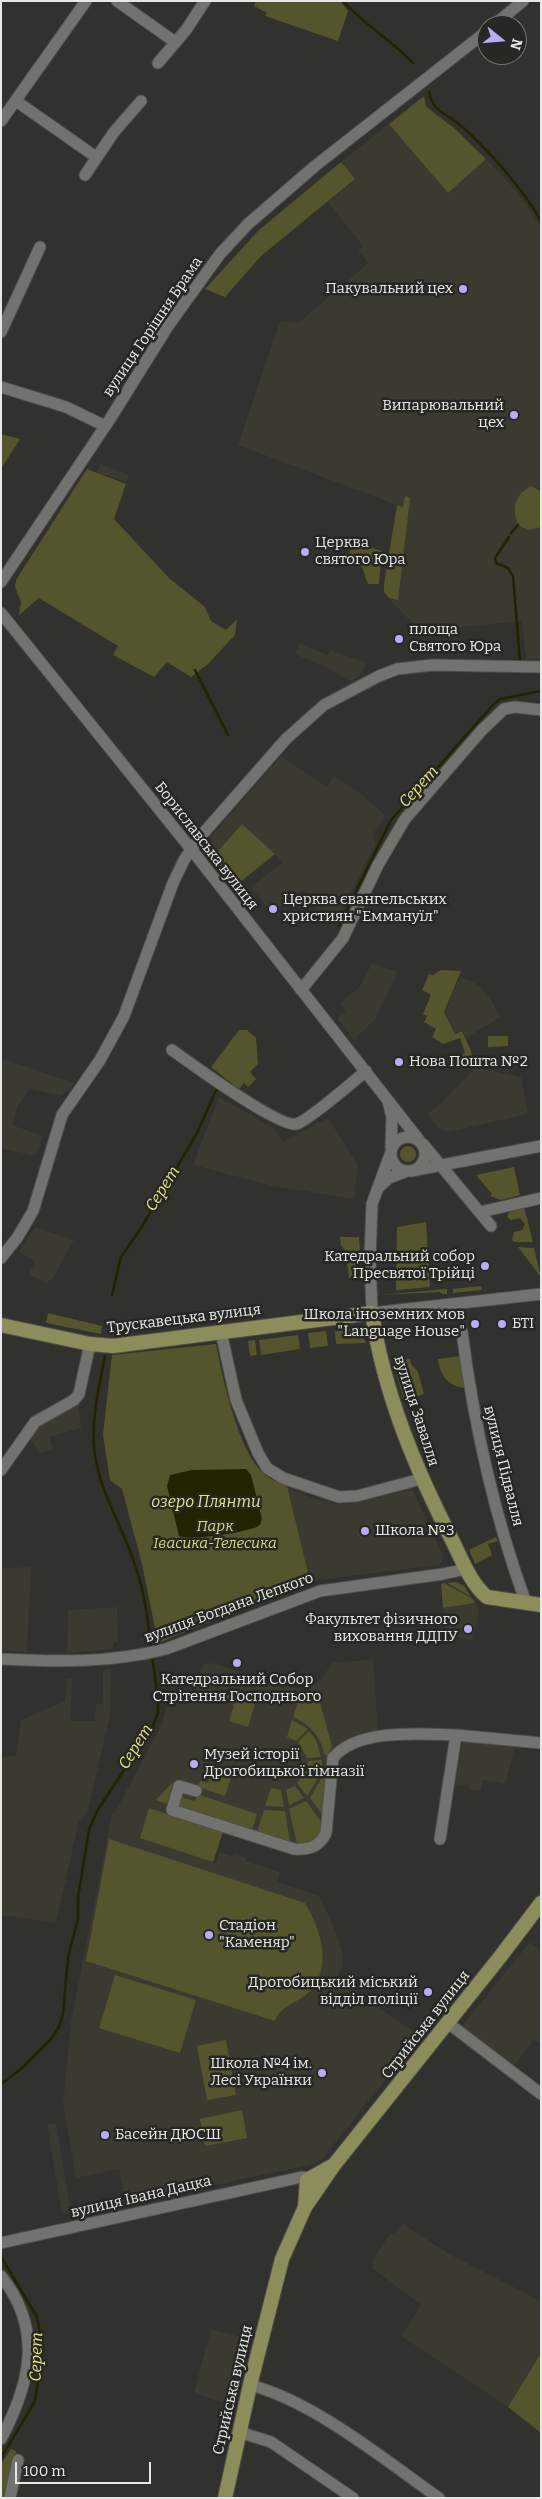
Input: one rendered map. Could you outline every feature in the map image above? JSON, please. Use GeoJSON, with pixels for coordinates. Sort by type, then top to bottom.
{"type":"FeatureCollection","features":[{"type":"Feature","properties":{"kind":"main road","name":"Трускавецька вулиця"},"geometry":{"type":"LineString","coordinates":[[1,1325],[102,1345],[372,1313]]}},
{"type":"Feature","properties":{"kind":"main road","name":"вулиця Завалля"},"geometry":{"type":"LineString","coordinates":[[372,1313],[389,1385],[405,1437],[421,1479],[466,1569],[487,1597],[541,1605]]}},
{"type":"Feature","properties":{"kind":"main road","name":"Стрийська вулиця"},"geometry":{"type":"LineString","coordinates":[[225,2498],[239,2432],[282,2259],[305,2207],[311,2184],[334,2165],[541,1903]]}},
{"type":"Feature","properties":{"kind":"street"},"geometry":{"type":"LineString","coordinates":[[1,121],[86,1]]}},
{"type":"Feature","properties":{"kind":"street"},"geometry":{"type":"LineString","coordinates":[[117,1],[175,42]]}},
{"type":"Feature","properties":{"kind":"street"},"geometry":{"type":"LineString","coordinates":[[158,63],[205,1]]}},
{"type":"Feature","properties":{"kind":"street"},"geometry":{"type":"LineString","coordinates":[[506,15],[523,1]]}},
{"type":"Feature","properties":{"kind":"street","name":"вулиця Горішня Брама"},"geometry":{"type":"LineString","coordinates":[[1,582],[105,426],[186,299],[220,254],[248,224],[329,155],[477,38]]}},
{"type":"Feature","properties":{"kind":"street"},"geometry":{"type":"LineString","coordinates":[[16,100],[96,157]]}},
{"type":"Feature","properties":{"kind":"street"},"geometry":{"type":"LineString","coordinates":[[85,175],[114,132],[141,101]]}},
{"type":"Feature","properties":{"kind":"street"},"geometry":{"type":"LineString","coordinates":[[1,332],[40,246]]}},
{"type":"Feature","properties":{"kind":"street"},"geometry":{"type":"LineString","coordinates":[[1,387],[66,407],[105,426]]}},
{"type":"Feature","properties":{"kind":"street","name":"Бориславська вулиця"},"geometry":{"type":"LineString","coordinates":[[1,613],[191,849],[421,1142],[491,1226]]}},
{"type":"Feature","properties":{"kind":"street"},"geometry":{"type":"LineString","coordinates":[[1,1258],[17,1238],[33,1211],[62,1115],[100,1060],[124,1016],[173,883],[191,849],[299,725],[324,705],[361,685],[379,676],[414,666],[541,667]]}},
{"type":"Feature","properties":{"kind":"street"},"geometry":{"type":"LineString","coordinates":[[301,990],[343,938],[378,865],[405,819],[482,730],[504,709],[515,707],[541,710]]}},
{"type":"Feature","properties":{"kind":"street"},"geometry":{"type":"LineString","coordinates":[[172,1050],[269,1115],[290,1124],[296,1124],[314,1112],[366,1071]]}},
{"type":"Feature","properties":{"kind":"street","name":"Бориславська вулиця"},"geometry":{"type":"LineString","coordinates":[[372,1313],[370,1228],[372,1204],[391,1150],[392,1118],[387,1097]]}},
{"type":"Feature","properties":{"kind":"street"},"geometry":{"type":"LineString","coordinates":[[377,1189],[389,1178],[409,1171],[418,1168],[425,1158],[421,1142],[412,1136],[403,1137],[396,1141],[391,1150],[395,1165],[409,1171],[541,1146]]}},
{"type":"Feature","properties":{"kind":"street"},"geometry":{"type":"LineString","coordinates":[[480,1212],[541,1198]]}},
{"type":"Feature","properties":{"kind":"street"},"geometry":{"type":"LineString","coordinates":[[372,1313],[541,1294]]}},
{"type":"Feature","properties":{"kind":"street"},"geometry":{"type":"LineString","coordinates":[[221,1332],[236,1400],[250,1436],[267,1468],[283,1478],[339,1497],[357,1496],[421,1479]]}},
{"type":"Feature","properties":{"kind":"street","name":"вулиця Підвалля"},"geometry":{"type":"LineString","coordinates":[[462,1332],[471,1401],[484,1462],[526,1603]]}},
{"type":"Feature","properties":{"kind":"street"},"geometry":{"type":"LineString","coordinates":[[1,1470],[17,1444],[35,1422],[74,1400],[79,1394],[102,1345]]}},
{"type":"Feature","properties":{"kind":"street","name":"вулиця Богдана Лепкого"},"geometry":{"type":"LineString","coordinates":[[1,1659],[72,1662],[107,1660],[160,1651],[320,1590],[452,1573],[466,1569]]}},
{"type":"Feature","properties":{"kind":"street"},"geometry":{"type":"LineString","coordinates":[[196,1791],[179,1786],[172,1810],[294,1849],[306,1849],[320,1842],[326,1833],[333,1758],[339,1750],[358,1740],[387,1736],[456,1735],[541,1743]]}},
{"type":"Feature","properties":{"kind":"street"},"geometry":{"type":"LineString","coordinates":[[440,1839],[456,1735]]}},
{"type":"Feature","properties":{"kind":"street"},"geometry":{"type":"LineString","coordinates":[[448,2022],[541,2094]]}},
{"type":"Feature","properties":{"kind":"street","name":"вулиця Івана Дацка"},"geometry":{"type":"LineString","coordinates":[[2,2243],[302,2177],[311,2184]]}},
{"type":"Feature","properties":{"kind":"street"},"geometry":{"type":"LineString","coordinates":[[1,2276],[12,2293],[26,2329],[29,2356],[24,2388],[18,2407],[1,2439]]}},
{"type":"Feature","properties":{"kind":"street"},"geometry":{"type":"LineString","coordinates":[[250,2386],[290,2399],[316,2414],[439,2498]]}},
{"type":"Feature","properties":{"kind":"street"},"geometry":{"type":"LineString","coordinates":[[239,2432],[270,2442],[353,2498]]}},
{"type":"Feature","properties":{"kind":"street"},"geometry":{"type":"LineString","coordinates":[[10,2498],[18,2460]]}},
{"type":"Feature","properties":{"kind":"shaded area"},"geometry":{"type":"Polygon","coordinates":[[[389,124],[448,193],[486,159],[515,189],[541,226],[541,659],[526,659],[522,621],[420,631],[390,600],[402,507],[238,445],[280,321],[298,323],[368,263],[358,250],[363,246],[328,202],[355,180],[341,162],[389,124]]]}},
{"type":"Feature","properties":{"kind":"shaded area"},"geometry":{"type":"Polygon","coordinates":[[[100,464],[129,475],[126,482],[97,472],[100,464]]]}},
{"type":"Feature","properties":{"kind":"shaded area"},"geometry":{"type":"Polygon","coordinates":[[[299,643],[328,655],[330,650],[367,663],[359,677],[351,682],[328,668],[295,654],[299,643]]]}},
{"type":"Feature","properties":{"kind":"shaded area"},"geometry":{"type":"Polygon","coordinates":[[[281,756],[327,787],[334,776],[359,792],[386,816],[372,835],[376,844],[337,920],[317,908],[303,890],[272,914],[251,887],[282,863],[271,850],[242,824],[212,858],[205,848],[215,832],[281,756]]]}},
{"type":"Feature","properties":{"kind":"shaded area"},"geometry":{"type":"Polygon","coordinates":[[[372,963],[398,972],[375,1019],[354,1040],[337,1018],[346,1012],[340,1003],[360,986],[372,963]]]}},
{"type":"Feature","properties":{"kind":"shaded area"},"geometry":{"type":"Polygon","coordinates":[[[460,977],[473,982],[482,989],[490,998],[500,1017],[466,1038],[462,1030],[455,1033],[445,1012],[460,977]]]}},
{"type":"Feature","properties":{"kind":"shaded area"},"geometry":{"type":"Polygon","coordinates":[[[1,1058],[74,1083],[70,1090],[67,1090],[62,1096],[30,1089],[18,1105],[12,1125],[43,1136],[39,1151],[35,1156],[1,1148],[1,1058]]]}},
{"type":"Feature","properties":{"kind":"shaded area"},"geometry":{"type":"Polygon","coordinates":[[[479,1068],[521,1077],[528,1114],[449,1132],[439,1129],[427,1114],[440,1104],[474,1069],[479,1068]]]}},
{"type":"Feature","properties":{"kind":"shaded area"},"geometry":{"type":"Polygon","coordinates":[[[219,1097],[274,1128],[283,1142],[328,1118],[358,1165],[354,1199],[273,1186],[193,1165],[219,1097]]]}},
{"type":"Feature","properties":{"kind":"shaded area"},"geometry":{"type":"Polygon","coordinates":[[[35,1227],[74,1240],[53,1278],[46,1283],[29,1274],[35,1261],[19,1252],[35,1227]]]}},
{"type":"Feature","properties":{"kind":"shaded area"},"geometry":{"type":"Polygon","coordinates":[[[79,1404],[81,1428],[49,1437],[53,1449],[41,1453],[28,1436],[37,1425],[79,1404]]]}},
{"type":"Feature","properties":{"kind":"shaded area","name":"Школа №3"},"geometry":{"type":"Polygon","coordinates":[[[287,1487],[315,1499],[338,1504],[357,1503],[412,1489],[444,1557],[440,1565],[310,1581],[287,1487]]]}},
{"type":"Feature","properties":{"kind":"shaded area"},"geometry":{"type":"Polygon","coordinates":[[[31,1567],[27,1652],[1,1651],[1,1568],[31,1567]]]}},
{"type":"Feature","properties":{"kind":"shaded area"},"geometry":{"type":"Polygon","coordinates":[[[475,1603],[479,1610],[473,1641],[446,1635],[445,1623],[456,1625],[458,1615],[444,1617],[443,1608],[475,1603]]]}},
{"type":"Feature","properties":{"kind":"shaded area"},"geometry":{"type":"Polygon","coordinates":[[[117,1607],[118,1642],[113,1643],[113,1649],[67,1653],[68,1610],[117,1607]]]}},
{"type":"Feature","properties":{"kind":"shaded area"},"geometry":{"type":"Polygon","coordinates":[[[373,1659],[378,1731],[356,1736],[335,1746],[329,1755],[322,1833],[312,1843],[297,1846],[226,1824],[213,1862],[216,1863],[219,1852],[234,1857],[235,1854],[246,1858],[245,1861],[280,1872],[277,1882],[319,1896],[334,1927],[342,1952],[342,1966],[337,1978],[420,2036],[319,2163],[126,2204],[119,2169],[76,2178],[63,2104],[71,2022],[112,1813],[115,1813],[162,1724],[168,1699],[194,1697],[203,1664],[212,1663],[303,1691],[320,1681],[332,1663],[373,1659]]]}},
{"type":"Feature","properties":{"kind":"shaded area"},"geometry":{"type":"Polygon","coordinates":[[[111,1669],[110,1716],[87,1813],[79,1821],[56,1923],[1,1915],[1,1757],[16,1756],[21,1720],[65,1701],[67,1679],[72,1679],[70,1721],[95,1721],[96,1704],[103,1703],[103,1670],[111,1669]]]}},
{"type":"Feature","properties":{"kind":"shaded area"},"geometry":{"type":"Polygon","coordinates":[[[463,1741],[515,1747],[505,1784],[483,1780],[481,1791],[469,1789],[469,1786],[455,1784],[463,1741]]]}},
{"type":"Feature","properties":{"kind":"shaded area"},"geometry":{"type":"Polygon","coordinates":[[[530,1942],[541,1951],[541,2045],[534,2040],[512,2068],[460,2028],[530,1942]]]}},
{"type":"Feature","properties":{"kind":"shaded area"},"geometry":{"type":"Polygon","coordinates":[[[56,2123],[71,2213],[62,2214],[47,2124],[56,2123]]]}},
{"type":"Feature","properties":{"kind":"shaded area"},"geometry":{"type":"Polygon","coordinates":[[[403,2224],[451,2255],[541,2301],[541,2353],[508,2407],[401,2336],[421,2305],[372,2268],[373,2260],[389,2235],[396,2232],[403,2224]]]}},
{"type":"Feature","properties":{"kind":"shaded area"},"geometry":{"type":"Polygon","coordinates":[[[211,2329],[248,2339],[233,2406],[194,2393],[211,2329]]]}},
{"type":"Feature","properties":{"kind":"green space"},"geometry":{"type":"Polygon","coordinates":[[[256,1],[340,1],[348,11],[338,41],[265,16],[267,13],[254,6],[256,1]]]}},
{"type":"Feature","properties":{"kind":"green space"},"geometry":{"type":"Polygon","coordinates":[[[424,96],[426,106],[454,128],[486,159],[448,193],[389,124],[424,96]]]}},
{"type":"Feature","properties":{"kind":"green space"},"geometry":{"type":"Polygon","coordinates":[[[341,162],[355,179],[261,256],[225,297],[205,289],[259,230],[341,162]]]}},
{"type":"Feature","properties":{"kind":"green space"},"geometry":{"type":"Polygon","coordinates":[[[1,434],[20,439],[1,469],[1,434]]]}},
{"type":"Feature","properties":{"kind":"green space"},"geometry":{"type":"Polygon","coordinates":[[[87,469],[126,484],[114,519],[169,578],[205,607],[211,621],[226,630],[237,619],[235,635],[208,664],[191,677],[167,662],[154,677],[113,655],[118,646],[39,598],[19,615],[21,602],[15,587],[16,580],[87,469]]]}},
{"type":"Feature","properties":{"kind":"green space"},"geometry":{"type":"Polygon","coordinates":[[[532,486],[541,492],[541,527],[528,530],[518,525],[515,508],[521,493],[532,486]]]}},
{"type":"Feature","properties":{"kind":"green space"},"geometry":{"type":"Polygon","coordinates":[[[405,496],[410,498],[398,600],[389,598],[384,592],[384,584],[397,505],[403,507],[405,496]]]}},
{"type":"Feature","properties":{"kind":"green space"},"geometry":{"type":"Polygon","coordinates":[[[354,543],[382,551],[379,584],[368,584],[362,567],[345,561],[354,543]]]}},
{"type":"Feature","properties":{"kind":"green space"},"geometry":{"type":"Polygon","coordinates":[[[242,824],[275,854],[234,887],[212,858],[242,824]]]}},
{"type":"Feature","properties":{"kind":"green space"},"geometry":{"type":"Polygon","coordinates":[[[441,970],[461,971],[444,1012],[455,1034],[462,1031],[471,1051],[472,1058],[467,1062],[459,1061],[455,1057],[465,1053],[460,1038],[443,1044],[432,1037],[436,1029],[424,1022],[427,1016],[423,1014],[431,995],[422,990],[429,974],[433,975],[441,970]]]}},
{"type":"Feature","properties":{"kind":"green space"},"geometry":{"type":"Polygon","coordinates":[[[239,1030],[247,1030],[256,1038],[258,1064],[250,1072],[256,1079],[248,1087],[244,1083],[239,1089],[211,1067],[239,1030]]]}},
{"type":"Feature","properties":{"kind":"green space"},"geometry":{"type":"Polygon","coordinates":[[[488,1036],[508,1036],[508,1046],[488,1047],[488,1036]]]}},
{"type":"Feature","properties":{"kind":"green space"},"geometry":{"type":"Polygon","coordinates":[[[405,1146],[411,1146],[416,1151],[414,1160],[405,1162],[400,1157],[400,1151],[405,1146]]]}},
{"type":"Feature","properties":{"kind":"green space"},"geometry":{"type":"Polygon","coordinates":[[[514,1167],[520,1195],[501,1200],[490,1196],[492,1194],[476,1175],[514,1167]]]}},
{"type":"Feature","properties":{"kind":"green space"},"geometry":{"type":"Polygon","coordinates":[[[524,1207],[533,1242],[514,1242],[512,1240],[514,1232],[522,1230],[525,1224],[520,1218],[511,1220],[507,1217],[516,1208],[524,1207]]]}},
{"type":"Feature","properties":{"kind":"green space"},"geometry":{"type":"Polygon","coordinates":[[[426,1222],[430,1287],[396,1290],[397,1227],[426,1222]]]}},
{"type":"Feature","properties":{"kind":"green space"},"geometry":{"type":"Polygon","coordinates":[[[340,1237],[359,1237],[360,1252],[346,1252],[341,1245],[340,1237]]]}},
{"type":"Feature","properties":{"kind":"green space"},"geometry":{"type":"Polygon","coordinates":[[[518,1247],[534,1248],[541,1277],[518,1247]]]}},
{"type":"Feature","properties":{"kind":"green space"},"geometry":{"type":"Polygon","coordinates":[[[347,1261],[359,1261],[360,1277],[349,1278],[347,1261]]]}},
{"type":"Feature","properties":{"kind":"green space"},"geometry":{"type":"Polygon","coordinates":[[[481,1286],[482,1290],[453,1293],[453,1289],[481,1286]]]}},
{"type":"Feature","properties":{"kind":"green space"},"geometry":{"type":"Polygon","coordinates":[[[447,1289],[447,1294],[440,1292],[380,1295],[447,1289]]]}},
{"type":"Feature","properties":{"kind":"green space"},"geometry":{"type":"Polygon","coordinates":[[[48,1313],[102,1326],[101,1334],[46,1323],[48,1313]]]}},
{"type":"Feature","properties":{"kind":"green space"},"geometry":{"type":"Polygon","coordinates":[[[352,1329],[361,1332],[366,1343],[336,1344],[335,1331],[352,1329]]]}},
{"type":"Feature","properties":{"kind":"green space"},"geometry":{"type":"Polygon","coordinates":[[[326,1331],[328,1346],[310,1348],[308,1333],[326,1331]]]}},
{"type":"Feature","properties":{"kind":"green space"},"geometry":{"type":"Polygon","coordinates":[[[298,1335],[300,1349],[261,1355],[259,1340],[298,1335]]]}},
{"type":"Feature","properties":{"kind":"green space"},"geometry":{"type":"Polygon","coordinates":[[[255,1340],[257,1355],[250,1356],[248,1341],[255,1340]]]}},
{"type":"Feature","properties":{"kind":"green space","name":"Парк Івасика-Телесика"},"geometry":{"type":"Polygon","coordinates":[[[216,1344],[232,1412],[246,1448],[263,1473],[287,1486],[310,1581],[158,1643],[142,1564],[122,1489],[110,1480],[103,1435],[112,1355],[216,1344]]]}},
{"type":"Feature","properties":{"kind":"green space"},"geometry":{"type":"Polygon","coordinates":[[[461,1356],[466,1388],[454,1385],[446,1379],[438,1359],[461,1356]]]}},
{"type":"Feature","properties":{"kind":"green space"},"geometry":{"type":"Polygon","coordinates":[[[410,1359],[411,1364],[418,1372],[424,1394],[404,1400],[393,1361],[410,1359]]]}},
{"type":"Feature","properties":{"kind":"green space"},"geometry":{"type":"Polygon","coordinates":[[[496,1537],[498,1541],[488,1544],[492,1555],[475,1564],[469,1550],[496,1537]]]}},
{"type":"Feature","properties":{"kind":"green space"},"geometry":{"type":"Polygon","coordinates":[[[456,1582],[464,1586],[471,1597],[447,1583],[456,1582]]]}},
{"type":"Feature","properties":{"kind":"green space"},"geometry":{"type":"Polygon","coordinates":[[[444,1583],[473,1599],[475,1603],[443,1608],[441,1584],[444,1583]]]}},
{"type":"Feature","properties":{"kind":"green space"},"geometry":{"type":"Polygon","coordinates":[[[208,1689],[255,1704],[248,1727],[229,1721],[234,1705],[206,1696],[208,1689]]]}},
{"type":"Feature","properties":{"kind":"green space"},"geometry":{"type":"Polygon","coordinates":[[[301,1694],[319,1699],[332,1746],[328,1755],[324,1755],[321,1742],[314,1732],[304,1723],[293,1717],[301,1694]]]}},
{"type":"Feature","properties":{"kind":"green space"},"geometry":{"type":"Polygon","coordinates":[[[292,1720],[308,1729],[296,1741],[287,1737],[292,1720]]]}},
{"type":"Feature","properties":{"kind":"green space"},"geometry":{"type":"Polygon","coordinates":[[[309,1731],[316,1740],[321,1757],[307,1758],[298,1742],[309,1731]]]}},
{"type":"Feature","properties":{"kind":"green space"},"geometry":{"type":"Polygon","coordinates":[[[322,1760],[321,1773],[307,1769],[308,1761],[322,1760]]]}},
{"type":"Feature","properties":{"kind":"green space"},"geometry":{"type":"Polygon","coordinates":[[[213,1768],[232,1775],[225,1796],[198,1787],[200,1781],[208,1783],[213,1768]]]}},
{"type":"Feature","properties":{"kind":"green space"},"geometry":{"type":"Polygon","coordinates":[[[306,1771],[320,1775],[307,1796],[297,1783],[306,1771]]]}},
{"type":"Feature","properties":{"kind":"green space"},"geometry":{"type":"Polygon","coordinates":[[[322,1777],[326,1778],[322,1814],[310,1798],[322,1777]]]}},
{"type":"Feature","properties":{"kind":"green space"},"geometry":{"type":"Polygon","coordinates":[[[173,1782],[167,1804],[156,1800],[173,1782]]]}},
{"type":"Feature","properties":{"kind":"green space"},"geometry":{"type":"Polygon","coordinates":[[[295,1786],[304,1798],[289,1805],[286,1790],[295,1786]]]}},
{"type":"Feature","properties":{"kind":"green space"},"geometry":{"type":"Polygon","coordinates":[[[271,1788],[281,1790],[284,1807],[265,1806],[271,1788]]]}},
{"type":"Feature","properties":{"kind":"green space"},"geometry":{"type":"Polygon","coordinates":[[[197,1794],[257,1814],[252,1830],[178,1806],[181,1797],[195,1801],[197,1794]]]}},
{"type":"Feature","properties":{"kind":"green space"},"geometry":{"type":"Polygon","coordinates":[[[306,1801],[322,1823],[321,1831],[311,1841],[297,1844],[289,1809],[306,1801]]]}},
{"type":"Feature","properties":{"kind":"green space"},"geometry":{"type":"Polygon","coordinates":[[[149,1808],[223,1832],[213,1862],[140,1838],[149,1808]]]}},
{"type":"Feature","properties":{"kind":"green space"},"geometry":{"type":"Polygon","coordinates":[[[264,1810],[285,1811],[290,1842],[257,1832],[264,1810]]]}},
{"type":"Feature","properties":{"kind":"green space"},"geometry":{"type":"Polygon","coordinates":[[[109,1839],[305,1903],[316,1925],[322,1949],[320,1973],[315,1984],[307,1994],[280,2012],[275,2021],[86,1961],[109,1839]]]}},
{"type":"Feature","properties":{"kind":"green space"},"geometry":{"type":"Polygon","coordinates":[[[115,1975],[196,2000],[180,2053],[99,2028],[115,1975]]]}},
{"type":"Feature","properties":{"kind":"green space"},"geometry":{"type":"Polygon","coordinates":[[[226,2040],[236,2095],[207,2100],[197,2046],[226,2040]]]}},
{"type":"Feature","properties":{"kind":"green space"},"geometry":{"type":"Polygon","coordinates":[[[242,2110],[247,2138],[205,2146],[200,2119],[242,2110]]]}},
{"type":"Feature","properties":{"kind":"green space"},"geometry":{"type":"Polygon","coordinates":[[[541,2353],[541,2433],[508,2407],[541,2353]]]}},
{"type":"Feature","properties":{"kind":"green space"},"geometry":{"type":"Polygon","coordinates":[[[11,2449],[16,2451],[6,2498],[1,2498],[1,2464],[11,2449]]]}},
{"type":"Feature","properties":{"kind":"water","name":"озеро Плянти"},"geometry":{"type":"Polygon","coordinates":[[[246,1469],[251,1475],[262,1519],[260,1525],[221,1535],[179,1536],[167,1486],[170,1475],[192,1470],[246,1469]]]}},
{"type":"Feature","properties":{"kind":"waterway"},"geometry":{"type":"LineString","coordinates":[[343,1],[413,63]]}},
{"type":"Feature","properties":{"kind":"waterway"},"geometry":{"type":"LineString","coordinates":[[429,92],[436,108],[459,124],[493,157],[525,196],[541,221]]}},
{"type":"Feature","properties":{"kind":"waterway"},"geometry":{"type":"LineString","coordinates":[[511,533],[518,525]]}},
{"type":"Feature","properties":{"kind":"waterway"},"geometry":{"type":"LineString","coordinates":[[509,537],[495,558],[496,563],[508,568],[513,576],[520,661]]}},
{"type":"Feature","properties":{"kind":"waterway"},"geometry":{"type":"LineString","coordinates":[[195,670],[228,735]]}},
{"type":"Feature","properties":{"kind":"waterway","name":"Серет"},"geometry":{"type":"LineString","coordinates":[[339,926],[391,820],[500,699],[541,691]]}},
{"type":"Feature","properties":{"kind":"waterway","name":"Серет"},"geometry":{"type":"LineString","coordinates":[[112,1295],[121,1257],[141,1228],[197,1133],[218,1086]]}},
{"type":"Feature","properties":{"kind":"waterway","name":"Серет"},"geometry":{"type":"LineString","coordinates":[[105,1356],[94,1418],[95,1455],[101,1482],[137,1570],[143,1592],[151,1649]]}},
{"type":"Feature","properties":{"kind":"waterway","name":"Серет"},"geometry":{"type":"LineString","coordinates":[[1,2084],[21,2069],[51,2039],[59,2027],[63,2014],[68,1957],[78,1919],[78,1897],[89,1830],[97,1811],[153,1726],[158,1713],[152,1655]]}},
{"type":"Feature","properties":{"kind":"waterway","name":"Серет"},"geometry":{"type":"LineString","coordinates":[[1,2257],[37,2317],[41,2338],[41,2362],[35,2401],[1,2458]]}},
{"type":"Feature","properties":{"kind":"place","name":"Пакувальний цех"},"geometry":{"type":"Point","coordinates":[463,289]}},
{"type":"Feature","properties":{"kind":"place","name":"Випарювальний цех"},"geometry":{"type":"Point","coordinates":[514,415]}},
{"type":"Feature","properties":{"kind":"place","name":"Церква святого Юра"},"geometry":{"type":"Point","coordinates":[305,552]}},
{"type":"Feature","properties":{"kind":"place","name":"площа Святого Юра"},"geometry":{"type":"Point","coordinates":[399,639]}},
{"type":"Feature","properties":{"kind":"place","name":"Церква євангельських християн \"Еммануїл\""},"geometry":{"type":"Point","coordinates":[273,909]}},
{"type":"Feature","properties":{"kind":"place","name":"Нова Пошта №2"},"geometry":{"type":"Point","coordinates":[399,1062]}},
{"type":"Feature","properties":{"kind":"place","name":"Катедральний собор Пресвятої Трійці"},"geometry":{"type":"Point","coordinates":[485,1266]}},
{"type":"Feature","properties":{"kind":"place","name":"Школа іноземних мов \"Language House\""},"geometry":{"type":"Point","coordinates":[475,1324]}},
{"type":"Feature","properties":{"kind":"place","name":"БТІ"},"geometry":{"type":"Point","coordinates":[502,1324]}},
{"type":"Feature","properties":{"kind":"place","name":"Школа №3"},"geometry":{"type":"Point","coordinates":[365,1531]}},
{"type":"Feature","properties":{"kind":"place","name":"Факультет фізичного виховання ДДПУ"},"geometry":{"type":"Point","coordinates":[468,1629]}},
{"type":"Feature","properties":{"kind":"place","name":"Катедральний Собор Стрітення Господнього"},"geometry":{"type":"Point","coordinates":[237,1663]}},
{"type":"Feature","properties":{"kind":"place","name":"Музей історії Дрогобицької гімназії"},"geometry":{"type":"Point","coordinates":[194,1764]}},
{"type":"Feature","properties":{"kind":"place","name":"Стадіон \"Каменяр\""},"geometry":{"type":"Point","coordinates":[209,1935]}},
{"type":"Feature","properties":{"kind":"place","name":"Дрогобицький міський відділ поліції"},"geometry":{"type":"Point","coordinates":[428,1992]}},
{"type":"Feature","properties":{"kind":"place","name":"Школа №4 ім. Лесі Українки"},"geometry":{"type":"Point","coordinates":[322,2073]}},
{"type":"Feature","properties":{"kind":"place","name":"Басейн ДЮСШ"},"geometry":{"type":"Point","coordinates":[105,2135]}}]}
